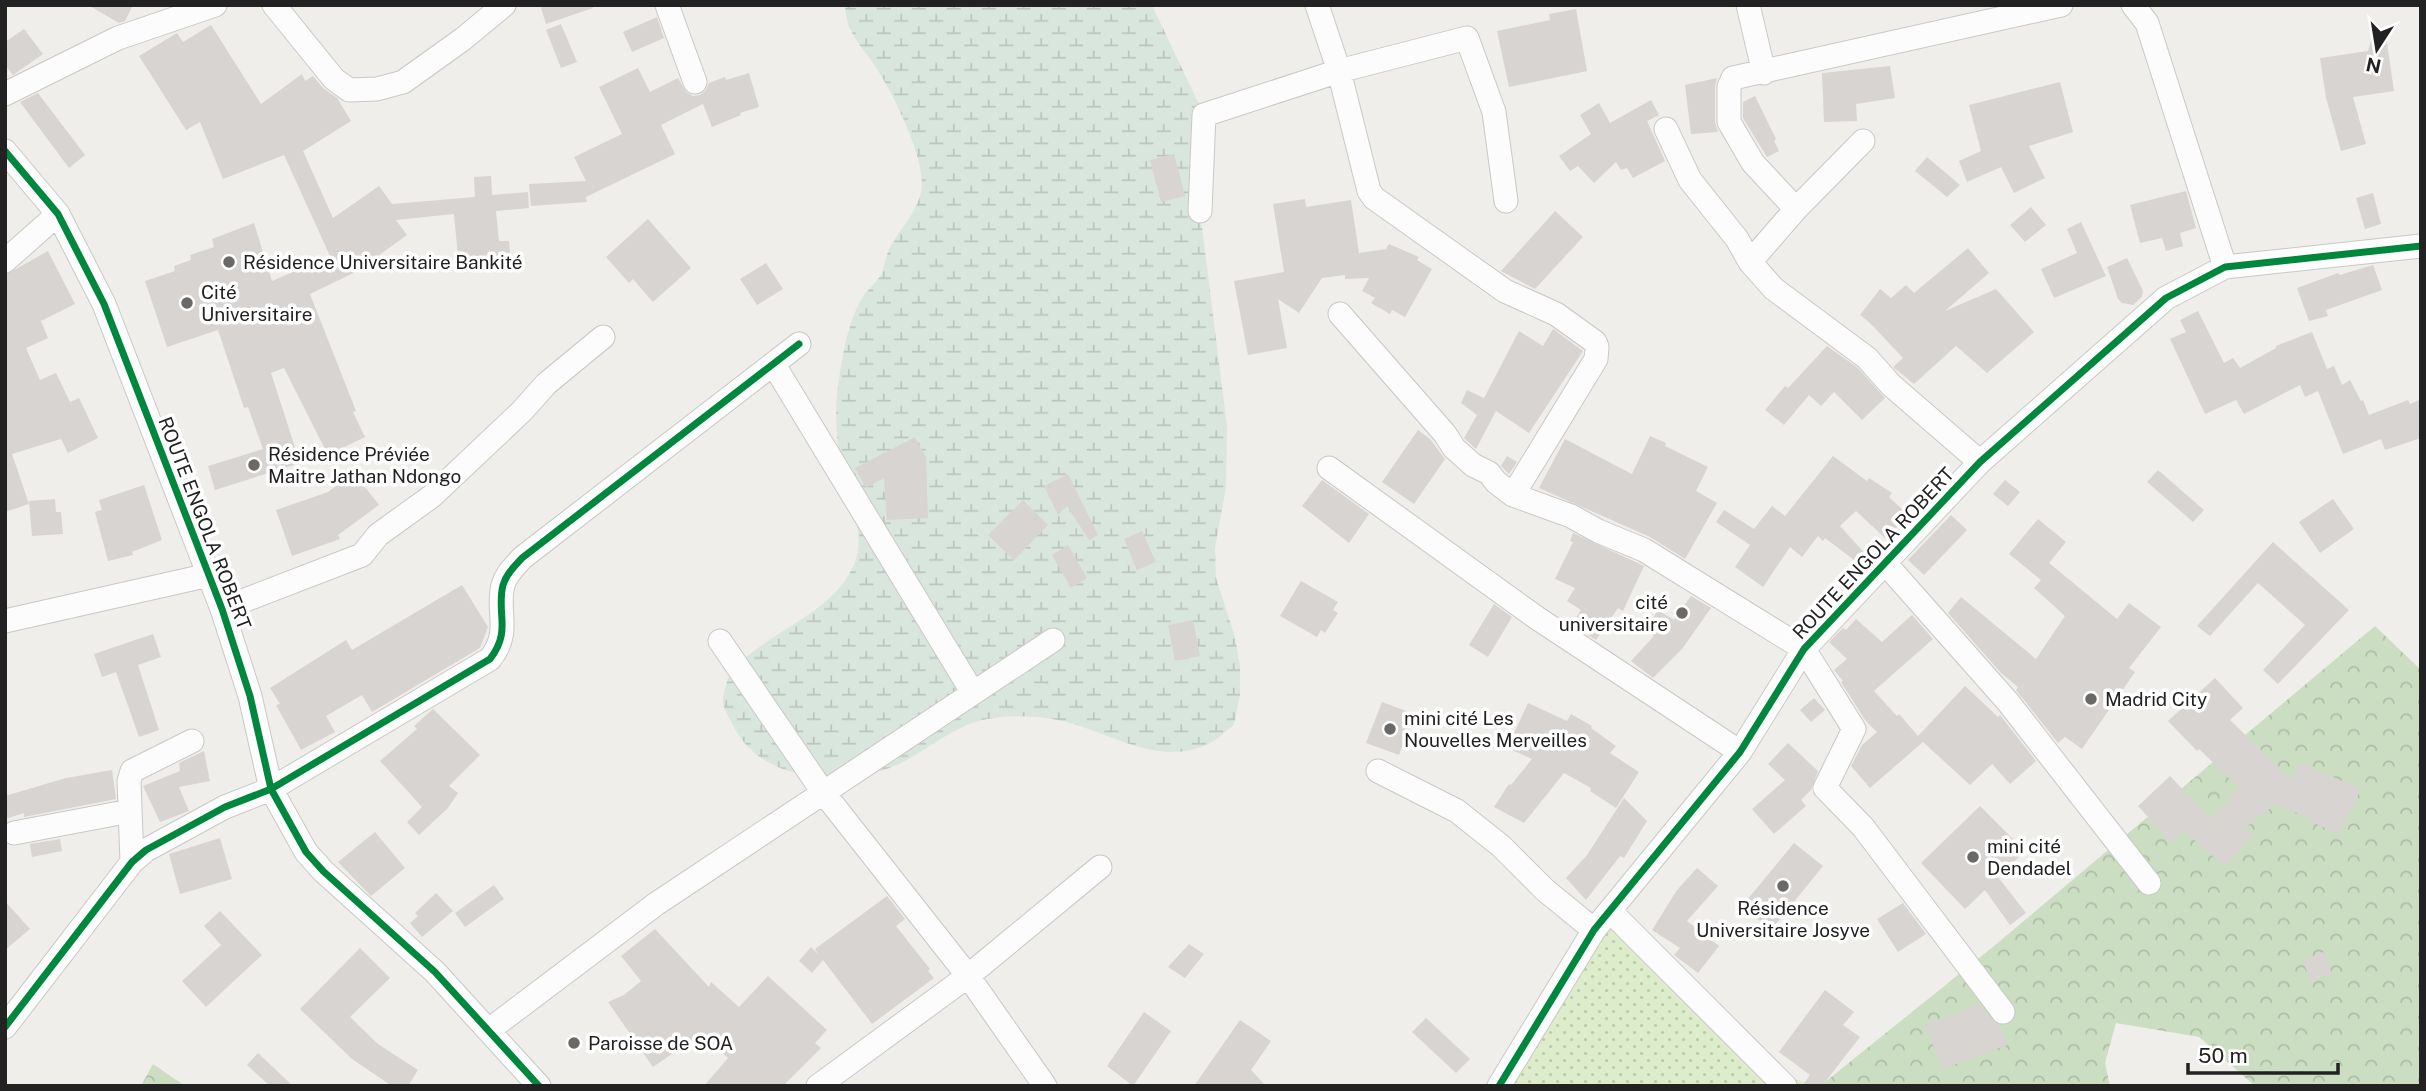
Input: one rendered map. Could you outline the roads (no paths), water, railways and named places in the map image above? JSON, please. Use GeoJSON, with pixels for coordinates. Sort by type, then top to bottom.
{"type":"FeatureCollection","features":[{"type":"Feature","properties":{"kind":"street"},"geometry":{"type":"LineString","coordinates":[[5,94],[118,38],[215,5]]}},
{"type":"Feature","properties":{"kind":"street"},"geometry":{"type":"LineString","coordinates":[[274,5],[334,79],[349,90],[377,89],[403,82],[463,39],[504,5]]}},
{"type":"Feature","properties":{"kind":"street"},"geometry":{"type":"LineString","coordinates":[[667,5],[695,82]]}},
{"type":"Feature","properties":{"kind":"street"},"geometry":{"type":"LineString","coordinates":[[1317,5],[1339,71],[1368,191],[1374,198],[1505,291],[1556,314],[1595,342],[1596,359],[1513,495]]}},
{"type":"Feature","properties":{"kind":"street"},"geometry":{"type":"LineString","coordinates":[[1748,5],[1764,72]]}},
{"type":"Feature","properties":{"kind":"street"},"geometry":{"type":"LineString","coordinates":[[1796,209],[1753,163],[1729,122],[1730,82],[1733,78],[2061,5]]}},
{"type":"Feature","properties":{"kind":"street"},"geometry":{"type":"LineString","coordinates":[[2133,5],[2147,23],[2180,120],[2224,267]]}},
{"type":"Feature","properties":{"kind":"street"},"geometry":{"type":"LineString","coordinates":[[1200,211],[1205,114],[1339,71],[1467,38],[1494,112],[1506,201]]}},
{"type":"Feature","properties":{"kind":"street"},"geometry":{"type":"LineString","coordinates":[[1666,130],[1690,180],[1737,239],[1750,262],[1774,289],[1867,358],[1891,385],[1980,462]]}},
{"type":"Feature","properties":{"kind":"street"},"geometry":{"type":"LineString","coordinates":[[1750,262],[1796,209],[1863,141]]}},
{"type":"Feature","properties":{"kind":"street","name":"ROUTE ENGOLA ROBERT"},"geometry":{"type":"LineString","coordinates":[[5,151],[58,214],[104,304],[222,609],[250,696],[271,789],[306,852],[435,972],[539,1086]]}},
{"type":"Feature","properties":{"kind":"street"},"geometry":{"type":"LineString","coordinates":[[5,261],[58,214]]}},
{"type":"Feature","properties":{"kind":"street","name":"ROUTE ENGOLA ROBERT"},"geometry":{"type":"LineString","coordinates":[[1500,1086],[1594,930],[1740,752],[1804,649],[1980,462],[2166,298],[2224,267],[2421,246]]}},
{"type":"Feature","properties":{"kind":"street"},"geometry":{"type":"LineString","coordinates":[[1340,314],[1445,434],[1454,448],[1473,466],[1489,473],[1513,495],[1571,516],[1644,551],[1804,649],[1854,729],[1825,788],[1863,827],[2003,1012]]}},
{"type":"Feature","properties":{"kind":"street"},"geometry":{"type":"LineString","coordinates":[[222,609],[362,555],[378,536],[432,496],[522,411],[546,384],[603,337]]}},
{"type":"Feature","properties":{"kind":"street"},"geometry":{"type":"LineString","coordinates":[[5,1027],[132,862],[146,850],[225,807],[271,789],[490,659],[502,639],[503,586],[508,574],[522,558],[799,344]]}},
{"type":"Feature","properties":{"kind":"street"},"geometry":{"type":"LineString","coordinates":[[774,365],[973,693]]}},
{"type":"Feature","properties":{"kind":"street"},"geometry":{"type":"LineString","coordinates":[[1329,468],[1537,618],[1740,752]]}},
{"type":"Feature","properties":{"kind":"street"},"geometry":{"type":"LineString","coordinates":[[1885,563],[2008,702],[2149,883]]}},
{"type":"Feature","properties":{"kind":"street"},"geometry":{"type":"LineString","coordinates":[[5,621],[209,575]]}},
{"type":"Feature","properties":{"kind":"street"},"geometry":{"type":"LineString","coordinates":[[489,1030],[656,904],[1053,640]]}},
{"type":"Feature","properties":{"kind":"street"},"geometry":{"type":"LineString","coordinates":[[720,641],[824,792],[968,976],[1045,1086]]}},
{"type":"Feature","properties":{"kind":"street"},"geometry":{"type":"LineString","coordinates":[[132,862],[129,781],[132,771],[192,741]]}},
{"type":"Feature","properties":{"kind":"street"},"geometry":{"type":"LineString","coordinates":[[1378,771],[1457,811],[1501,846],[1545,890],[1594,930]]}},
{"type":"Feature","properties":{"kind":"street"},"geometry":{"type":"LineString","coordinates":[[14,833],[130,811]]}},
{"type":"Feature","properties":{"kind":"street"},"geometry":{"type":"LineString","coordinates":[[818,1086],[968,976],[1100,867]]}},
{"type":"Feature","properties":{"kind":"street"},"geometry":{"type":"LineString","coordinates":[[1610,911],[1785,1086]]}},
{"type":"Feature","properties":{"kind":"place","name":"Résidence Universitaire Bankité"},"geometry":{"type":"Point","coordinates":[229,262]}},
{"type":"Feature","properties":{"kind":"place","name":"Cité Universitaire"},"geometry":{"type":"Point","coordinates":[187,303]}},
{"type":"Feature","properties":{"kind":"place","name":"Résidence Préviée Maitre Jathan Ndongo"},"geometry":{"type":"Point","coordinates":[254,465]}},
{"type":"Feature","properties":{"kind":"place","name":"cité universitaire"},"geometry":{"type":"Point","coordinates":[1682,613]}},
{"type":"Feature","properties":{"kind":"place","name":"Madrid City"},"geometry":{"type":"Point","coordinates":[2091,699]}},
{"type":"Feature","properties":{"kind":"place","name":"mini cité Les Nouvelles Merveilles"},"geometry":{"type":"Point","coordinates":[1390,729]}},
{"type":"Feature","properties":{"kind":"place","name":"mini cité Dendadel"},"geometry":{"type":"Point","coordinates":[1973,857]}},
{"type":"Feature","properties":{"kind":"place","name":"Résidence Universitaire Josyve"},"geometry":{"type":"Point","coordinates":[1783,886]}},
{"type":"Feature","properties":{"kind":"place","name":"Paroisse de SOA"},"geometry":{"type":"Point","coordinates":[574,1043]}}]}
